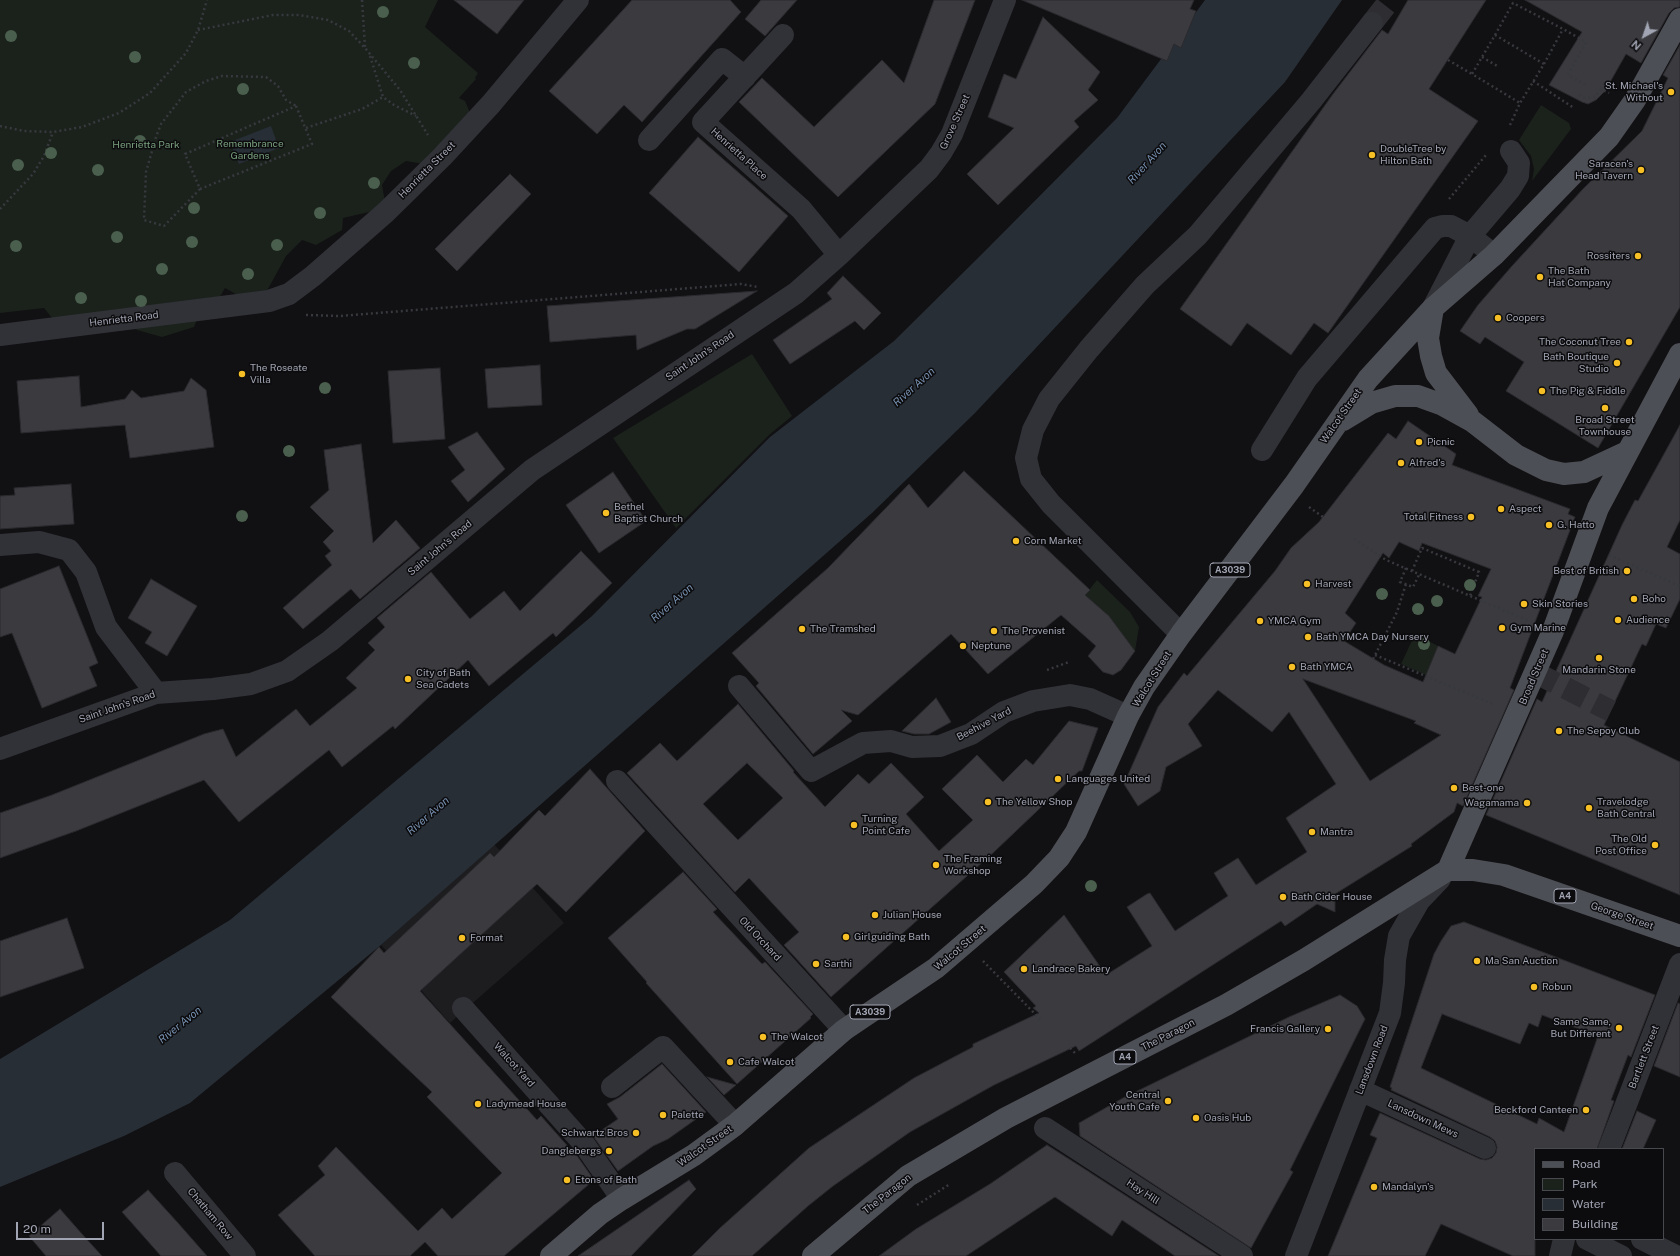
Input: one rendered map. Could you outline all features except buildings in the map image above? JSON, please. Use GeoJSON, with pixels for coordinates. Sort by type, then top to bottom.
{"type":"FeatureCollection","features":[{"type":"Feature","properties":{"kind":"main road","name":"Walcot Street"},"geometry":{"type":"LineString","coordinates":[[551,1256],[600,1214],[622,1198],[694,1155],[735,1126],[844,1030],[936,968],[1034,884],[1059,858],[1076,832],[1128,716],[1144,687],[1181,634],[1291,489],[1368,379],[1433,308],[1494,255],[1609,137],[1635,100],[1680,19]]}},
{"type":"Feature","properties":{"kind":"main road"},"geometry":{"type":"LineString","coordinates":[[1433,308],[1428,338],[1431,356],[1436,372],[1472,421]]}},
{"type":"Feature","properties":{"kind":"main road","name":"Broad Street"},"geometry":{"type":"LineString","coordinates":[[1448,870],[1518,714],[1553,631],[1598,508],[1680,354]]}},
{"type":"Feature","properties":{"kind":"main road"},"geometry":{"type":"LineString","coordinates":[[1335,425],[1371,403],[1394,396],[1418,396],[1443,405],[1472,421],[1516,455],[1546,470],[1564,474],[1584,472],[1627,452]]}},
{"type":"Feature","properties":{"kind":"main road","name":"George Street"},"geometry":{"type":"LineString","coordinates":[[1448,870],[1473,870],[1504,875],[1680,936]]}},
{"type":"Feature","properties":{"kind":"main road","name":"The Paragon"},"geometry":{"type":"LineString","coordinates":[[813,1256],[908,1176],[1006,1118],[1226,1005],[1304,960],[1448,870]]}},
{"type":"Feature","properties":{"kind":"street","name":"Henrietta Street"},"geometry":{"type":"LineString","coordinates":[[248,303],[269,301],[289,294],[313,276],[386,212],[442,157],[491,104],[578,0]]}},
{"type":"Feature","properties":{"kind":"street","name":"Grove Street"},"geometry":{"type":"LineString","coordinates":[[839,255],[929,170],[941,153],[952,134],[1005,0]]}},
{"type":"Feature","properties":{"kind":"street"},"geometry":{"type":"LineString","coordinates":[[1181,634],[1051,504],[1031,479],[1026,458],[1033,430],[1049,399],[1089,349],[1145,285],[1198,235],[1311,100],[1372,23]]}},
{"type":"Feature","properties":{"kind":"street","name":"Henrietta Place"},"geometry":{"type":"LineString","coordinates":[[783,35],[703,122],[801,209],[839,255]]}},
{"type":"Feature","properties":{"kind":"street"},"geometry":{"type":"LineString","coordinates":[[649,140],[722,59],[744,77]]}},
{"type":"Feature","properties":{"kind":"street"},"geometry":{"type":"LineString","coordinates":[[1433,308],[1470,236],[1510,189],[1518,176],[1519,163],[1511,151]]}},
{"type":"Feature","properties":{"kind":"street"},"geometry":{"type":"LineString","coordinates":[[1262,450],[1306,378],[1435,228],[1451,226],[1470,236],[1494,255]]}},
{"type":"Feature","properties":{"kind":"street","name":"Saint John's Road"},"geometry":{"type":"LineString","coordinates":[[0,749],[156,693],[213,689],[251,684],[287,671],[330,640],[532,470],[796,292],[839,255]]}},
{"type":"Feature","properties":{"kind":"street","name":"Henrietta Road"},"geometry":{"type":"LineString","coordinates":[[0,335],[248,303]]}},
{"type":"Feature","properties":{"kind":"street"},"geometry":{"type":"LineString","coordinates":[[0,545],[39,542],[69,550],[86,572],[106,627],[156,693]]}},
{"type":"Feature","properties":{"kind":"street","name":"Beehive Yard"},"geometry":{"type":"LineString","coordinates":[[738,686],[811,771],[863,743],[891,741],[912,747],[940,746],[971,734],[1004,712],[1033,701],[1070,695],[1090,699],[1128,716]]}},
{"type":"Feature","properties":{"kind":"street","name":"Old Orchard"},"geometry":{"type":"LineString","coordinates":[[617,781],[677,849],[844,1030]]}},
{"type":"Feature","properties":{"kind":"street","name":"Lansdown Road"},"geometry":{"type":"LineString","coordinates":[[1296,1256],[1390,1013],[1394,983],[1394,960],[1399,936],[1419,902],[1448,870]]}},
{"type":"Feature","properties":{"kind":"street","name":"Bartlett Street"},"geometry":{"type":"LineString","coordinates":[[1609,1148],[1680,964]]}},
{"type":"Feature","properties":{"kind":"street","name":"Walcot Yard"},"geometry":{"type":"LineString","coordinates":[[463,1008],[584,1144],[622,1198]]}},
{"type":"Feature","properties":{"kind":"street"},"geometry":{"type":"LineString","coordinates":[[612,1087],[663,1047],[735,1126]]}},
{"type":"Feature","properties":{"kind":"street","name":"Lansdown Mews"},"geometry":{"type":"LineString","coordinates":[[1360,1090],[1485,1148]]}},
{"type":"Feature","properties":{"kind":"street","name":"Hay Hill"},"geometry":{"type":"LineString","coordinates":[[1044,1128],[1242,1256]]}},
{"type":"Feature","properties":{"kind":"street","name":"Chatham Row"},"geometry":{"type":"LineString","coordinates":[[175,1173],[244,1256]]}},
{"type":"Feature","properties":{"kind":"street"},"geometry":{"type":"LineString","coordinates":[[1560,1256],[1564,1240]]}},
{"type":"Feature","properties":{"kind":"street"},"geometry":{"type":"LineString","coordinates":[[1589,1240],[1622,1256]]}},
{"type":"Feature","properties":{"kind":"street"},"geometry":{"type":"LineString","coordinates":[[1644,1240],[1676,1256]]}},
{"type":"Feature","properties":{"kind":"path"},"geometry":{"type":"LineString","coordinates":[[0,126],[24,131],[53,132],[82,127],[118,113],[150,93],[186,53],[198,30],[207,0]]}},
{"type":"Feature","properties":{"kind":"path"},"geometry":{"type":"LineString","coordinates":[[362,0],[365,48]]}},
{"type":"Feature","properties":{"kind":"path"},"geometry":{"type":"LineString","coordinates":[[1472,74],[1514,3],[1586,42],[1568,75],[1588,86]]}},
{"type":"Feature","properties":{"kind":"path"},"geometry":{"type":"LineString","coordinates":[[198,30],[273,15],[299,14],[328,20],[349,31],[400,90],[442,157]]}},
{"type":"Feature","properties":{"kind":"path"},"geometry":{"type":"LineString","coordinates":[[1507,129],[1512,123],[1520,103],[1563,30]]}},
{"type":"Feature","properties":{"kind":"path"},"geometry":{"type":"LineString","coordinates":[[1495,36],[1544,64]]}},
{"type":"Feature","properties":{"kind":"path"},"geometry":{"type":"LineString","coordinates":[[369,53],[383,96],[394,105],[416,116]]}},
{"type":"Feature","properties":{"kind":"path"},"geometry":{"type":"LineString","coordinates":[[1482,57],[1499,67]]}},
{"type":"Feature","properties":{"kind":"path"},"geometry":{"type":"LineString","coordinates":[[1448,60],[1520,103]]}},
{"type":"Feature","properties":{"kind":"path"},"geometry":{"type":"LineString","coordinates":[[222,76],[266,77],[278,86],[286,100],[296,106],[312,144],[200,189],[164,226],[144,220],[146,172],[156,137],[161,124],[172,107],[186,92],[206,81],[222,76]]}},
{"type":"Feature","properties":{"kind":"path"},"geometry":{"type":"LineString","coordinates":[[1533,81],[1574,108]]}},
{"type":"Feature","properties":{"kind":"path"},"geometry":{"type":"LineString","coordinates":[[1579,95],[1584,98],[1595,97],[1606,82]]}},
{"type":"Feature","properties":{"kind":"path"},"geometry":{"type":"LineString","coordinates":[[1601,88],[1609,94]]}},
{"type":"Feature","properties":{"kind":"path"},"geometry":{"type":"LineString","coordinates":[[306,128],[362,108],[383,96]]}},
{"type":"Feature","properties":{"kind":"path"},"geometry":{"type":"LineString","coordinates":[[200,189],[185,154],[296,106]]}},
{"type":"Feature","properties":{"kind":"path"},"geometry":{"type":"LineString","coordinates":[[0,209],[33,174],[44,156],[53,132]]}},
{"type":"Feature","properties":{"kind":"path"},"geometry":{"type":"LineString","coordinates":[[1435,228],[1447,202],[1487,154]]}},
{"type":"Feature","properties":{"kind":"path"},"geometry":{"type":"LineString","coordinates":[[289,294],[305,314],[340,316],[741,284],[796,292]]}},
{"type":"Feature","properties":{"kind":"path"},"geometry":{"type":"LineString","coordinates":[[1354,539],[1386,560],[1553,631]]}},
{"type":"Feature","properties":{"kind":"path"},"geometry":{"type":"LineString","coordinates":[[1585,544],[1680,586]]}},
{"type":"Feature","properties":{"kind":"path"},"geometry":{"type":"LineString","coordinates":[[1412,571],[1422,548],[1479,572],[1470,596]]}},
{"type":"Feature","properties":{"kind":"path"},"geometry":{"type":"LineString","coordinates":[[1406,568],[1400,582],[1413,587],[1419,574]]}},
{"type":"Feature","properties":{"kind":"path"},"geometry":{"type":"LineString","coordinates":[[1374,659],[1397,612],[1406,584]]}},
{"type":"Feature","properties":{"kind":"path"},"geometry":{"type":"LineString","coordinates":[[1375,655],[1518,714]]}},
{"type":"Feature","properties":{"kind":"path"},"geometry":{"type":"LineString","coordinates":[[994,973],[1042,1021]]}},
{"type":"Feature","properties":{"kind":"path"},"geometry":{"type":"LineString","coordinates":[[1070,1048],[1075,1053]]}},
{"type":"Feature","properties":{"kind":"shaded area"},"geometry":{"type":"Polygon","coordinates":[[[494,844],[564,923],[450,1023],[381,945],[494,844]]]}},
{"type":"Feature","properties":{"kind":"green space","name":"Henrietta Park"},"geometry":{"type":"Polygon","coordinates":[[[0,0],[438,0],[425,27],[478,73],[475,78],[476,79],[459,98],[465,101],[471,115],[424,164],[406,161],[391,171],[382,185],[385,202],[369,212],[343,218],[342,230],[316,245],[302,240],[286,256],[268,289],[257,301],[248,301],[225,288],[218,300],[202,306],[194,327],[162,337],[137,330],[120,313],[56,323],[44,308],[0,313],[0,0]]]}},
{"type":"Feature","properties":{"kind":"green space"},"geometry":{"type":"Polygon","coordinates":[[[1541,105],[1569,123],[1571,129],[1532,181],[1534,169],[1531,156],[1519,140],[1541,105]]]}},
{"type":"Feature","properties":{"kind":"green space"},"geometry":{"type":"Polygon","coordinates":[[[752,354],[792,416],[769,435],[676,528],[613,438],[752,354]]]}},
{"type":"Feature","properties":{"kind":"green space"},"geometry":{"type":"Polygon","coordinates":[[[1097,580],[1130,612],[1139,627],[1135,651],[1109,616],[1085,595],[1097,580]]]}},
{"type":"Feature","properties":{"kind":"green space"},"geometry":{"type":"Polygon","coordinates":[[[1415,634],[1438,646],[1426,675],[1401,664],[1415,634]]]}},
{"type":"Feature","properties":{"kind":"water","name":"River Avon"},"geometry":{"type":"Polygon","coordinates":[[[1205,0],[1342,0],[1285,82],[975,413],[872,513],[381,945],[190,1103],[124,1136],[0,1187],[0,1059],[230,920],[592,616],[770,437],[894,341],[983,253],[1117,118],[1205,0]]]}},
{"type":"Feature","properties":{"kind":"water"},"geometry":{"type":"Polygon","coordinates":[[[271,126],[279,148],[239,164],[230,142],[271,126]]]}},
{"type":"Feature","properties":{"kind":"tunnel"},"geometry":{"type":"LineString","coordinates":[[1372,23],[1390,0]]}},
{"type":"Feature","properties":{"kind":"tunnel"},"geometry":{"type":"LineString","coordinates":[[1536,673],[1611,711]]}},
{"type":"Feature","properties":{"kind":"place","name":"St. Michael's Without"},"geometry":{"type":"Point","coordinates":[1671,92]}},
{"type":"Feature","properties":{"kind":"place","name":"DoubleTree by Hilton Bath"},"geometry":{"type":"Point","coordinates":[1372,155]}},
{"type":"Feature","properties":{"kind":"place","name":"Saracen's Head Tavern"},"geometry":{"type":"Point","coordinates":[1641,170]}},
{"type":"Feature","properties":{"kind":"place","name":"Rossiters"},"geometry":{"type":"Point","coordinates":[1638,256]}},
{"type":"Feature","properties":{"kind":"place","name":"The Bath Hat Company"},"geometry":{"type":"Point","coordinates":[1540,277]}},
{"type":"Feature","properties":{"kind":"place","name":"Coopers"},"geometry":{"type":"Point","coordinates":[1498,318]}},
{"type":"Feature","properties":{"kind":"place","name":"The Coconut Tree"},"geometry":{"type":"Point","coordinates":[1629,342]}},
{"type":"Feature","properties":{"kind":"place","name":"Bath Boutique Studio"},"geometry":{"type":"Point","coordinates":[1617,363]}},
{"type":"Feature","properties":{"kind":"place","name":"The Roseate Villa"},"geometry":{"type":"Point","coordinates":[242,374]}},
{"type":"Feature","properties":{"kind":"place","name":"The Pig & Fiddle"},"geometry":{"type":"Point","coordinates":[1542,391]}},
{"type":"Feature","properties":{"kind":"place","name":"Broad Street Townhouse"},"geometry":{"type":"Point","coordinates":[1605,408]}},
{"type":"Feature","properties":{"kind":"place","name":"Picnic"},"geometry":{"type":"Point","coordinates":[1419,442]}},
{"type":"Feature","properties":{"kind":"place","name":"Alfred's"},"geometry":{"type":"Point","coordinates":[1401,463]}},
{"type":"Feature","properties":{"kind":"place","name":"Aspect"},"geometry":{"type":"Point","coordinates":[1501,509]}},
{"type":"Feature","properties":{"kind":"place","name":"Bethel Baptist Church"},"geometry":{"type":"Point","coordinates":[606,513]}},
{"type":"Feature","properties":{"kind":"place","name":"Total Fitness"},"geometry":{"type":"Point","coordinates":[1471,517]}},
{"type":"Feature","properties":{"kind":"place","name":"G. Hatto"},"geometry":{"type":"Point","coordinates":[1549,525]}},
{"type":"Feature","properties":{"kind":"place","name":"Corn Market"},"geometry":{"type":"Point","coordinates":[1016,541]}},
{"type":"Feature","properties":{"kind":"place","name":"Best of British"},"geometry":{"type":"Point","coordinates":[1627,571]}},
{"type":"Feature","properties":{"kind":"place","name":"Harvest"},"geometry":{"type":"Point","coordinates":[1307,584]}},
{"type":"Feature","properties":{"kind":"place","name":"Boho"},"geometry":{"type":"Point","coordinates":[1634,599]}},
{"type":"Feature","properties":{"kind":"place","name":"Skin Stories"},"geometry":{"type":"Point","coordinates":[1524,604]}},
{"type":"Feature","properties":{"kind":"place","name":"Audience"},"geometry":{"type":"Point","coordinates":[1618,620]}},
{"type":"Feature","properties":{"kind":"place","name":"YMCA Gym"},"geometry":{"type":"Point","coordinates":[1260,621]}},
{"type":"Feature","properties":{"kind":"place","name":"Gym Marine"},"geometry":{"type":"Point","coordinates":[1502,628]}},
{"type":"Feature","properties":{"kind":"place","name":"The Tramshed"},"geometry":{"type":"Point","coordinates":[802,629]}},
{"type":"Feature","properties":{"kind":"place","name":"The Provenist"},"geometry":{"type":"Point","coordinates":[994,631]}},
{"type":"Feature","properties":{"kind":"place","name":"Bath YMCA Day Nursery"},"geometry":{"type":"Point","coordinates":[1308,637]}},
{"type":"Feature","properties":{"kind":"place","name":"Neptune"},"geometry":{"type":"Point","coordinates":[963,646]}},
{"type":"Feature","properties":{"kind":"place","name":"Mandarin Stone"},"geometry":{"type":"Point","coordinates":[1599,658]}},
{"type":"Feature","properties":{"kind":"place","name":"Bath YMCA"},"geometry":{"type":"Point","coordinates":[1292,667]}},
{"type":"Feature","properties":{"kind":"place","name":"City of Bath Sea Cadets"},"geometry":{"type":"Point","coordinates":[408,679]}},
{"type":"Feature","properties":{"kind":"place","name":"The Sepoy Club"},"geometry":{"type":"Point","coordinates":[1559,731]}},
{"type":"Feature","properties":{"kind":"place","name":"Languages United"},"geometry":{"type":"Point","coordinates":[1058,779]}},
{"type":"Feature","properties":{"kind":"place","name":"Best-one"},"geometry":{"type":"Point","coordinates":[1454,788]}},
{"type":"Feature","properties":{"kind":"place","name":"The Yellow Shop"},"geometry":{"type":"Point","coordinates":[988,802]}},
{"type":"Feature","properties":{"kind":"place","name":"Wagamama"},"geometry":{"type":"Point","coordinates":[1527,803]}},
{"type":"Feature","properties":{"kind":"place","name":"Travelodge Bath Central"},"geometry":{"type":"Point","coordinates":[1589,808]}},
{"type":"Feature","properties":{"kind":"place","name":"Turning Point Cafe"},"geometry":{"type":"Point","coordinates":[854,825]}},
{"type":"Feature","properties":{"kind":"place","name":"Mantra"},"geometry":{"type":"Point","coordinates":[1312,832]}},
{"type":"Feature","properties":{"kind":"place","name":"The Old Post Office"},"geometry":{"type":"Point","coordinates":[1655,845]}},
{"type":"Feature","properties":{"kind":"place","name":"The Framing Workshop"},"geometry":{"type":"Point","coordinates":[936,865]}},
{"type":"Feature","properties":{"kind":"place","name":"Bath Cider House"},"geometry":{"type":"Point","coordinates":[1283,897]}},
{"type":"Feature","properties":{"kind":"place","name":"Julian House"},"geometry":{"type":"Point","coordinates":[875,915]}},
{"type":"Feature","properties":{"kind":"place","name":"Girlguiding Bath"},"geometry":{"type":"Point","coordinates":[846,937]}},
{"type":"Feature","properties":{"kind":"place","name":"Format"},"geometry":{"type":"Point","coordinates":[462,938]}},
{"type":"Feature","properties":{"kind":"place","name":"Ma San Auction"},"geometry":{"type":"Point","coordinates":[1477,961]}},
{"type":"Feature","properties":{"kind":"place","name":"Sarthi"},"geometry":{"type":"Point","coordinates":[816,964]}},
{"type":"Feature","properties":{"kind":"place","name":"Landrace Bakery"},"geometry":{"type":"Point","coordinates":[1024,969]}},
{"type":"Feature","properties":{"kind":"place","name":"Robun"},"geometry":{"type":"Point","coordinates":[1534,987]}},
{"type":"Feature","properties":{"kind":"place","name":"Same Same, But Different"},"geometry":{"type":"Point","coordinates":[1619,1028]}},
{"type":"Feature","properties":{"kind":"place","name":"Francis Gallery"},"geometry":{"type":"Point","coordinates":[1328,1029]}},
{"type":"Feature","properties":{"kind":"place","name":"The Walcot"},"geometry":{"type":"Point","coordinates":[763,1037]}},
{"type":"Feature","properties":{"kind":"place","name":"Cafe Walcot"},"geometry":{"type":"Point","coordinates":[730,1062]}},
{"type":"Feature","properties":{"kind":"place","name":"Central Youth Cafe"},"geometry":{"type":"Point","coordinates":[1168,1101]}},
{"type":"Feature","properties":{"kind":"place","name":"Ladymead House"},"geometry":{"type":"Point","coordinates":[478,1104]}},
{"type":"Feature","properties":{"kind":"place","name":"Beckford Canteen"},"geometry":{"type":"Point","coordinates":[1586,1110]}},
{"type":"Feature","properties":{"kind":"place","name":"Palette"},"geometry":{"type":"Point","coordinates":[663,1115]}},
{"type":"Feature","properties":{"kind":"place","name":"Oasis Hub"},"geometry":{"type":"Point","coordinates":[1196,1118]}},
{"type":"Feature","properties":{"kind":"place","name":"Schwartz Bros"},"geometry":{"type":"Point","coordinates":[636,1133]}},
{"type":"Feature","properties":{"kind":"place","name":"Danglebergs"},"geometry":{"type":"Point","coordinates":[609,1151]}},
{"type":"Feature","properties":{"kind":"place","name":"Etons of Bath"},"geometry":{"type":"Point","coordinates":[567,1180]}},
{"type":"Feature","properties":{"kind":"place","name":"Mandalyn's"},"geometry":{"type":"Point","coordinates":[1374,1187]}},
{"type":"Feature","properties":{"kind":"park label","name":"Remembrance Gardens"},"geometry":{"type":"Point","coordinates":[250,150]}}]}
